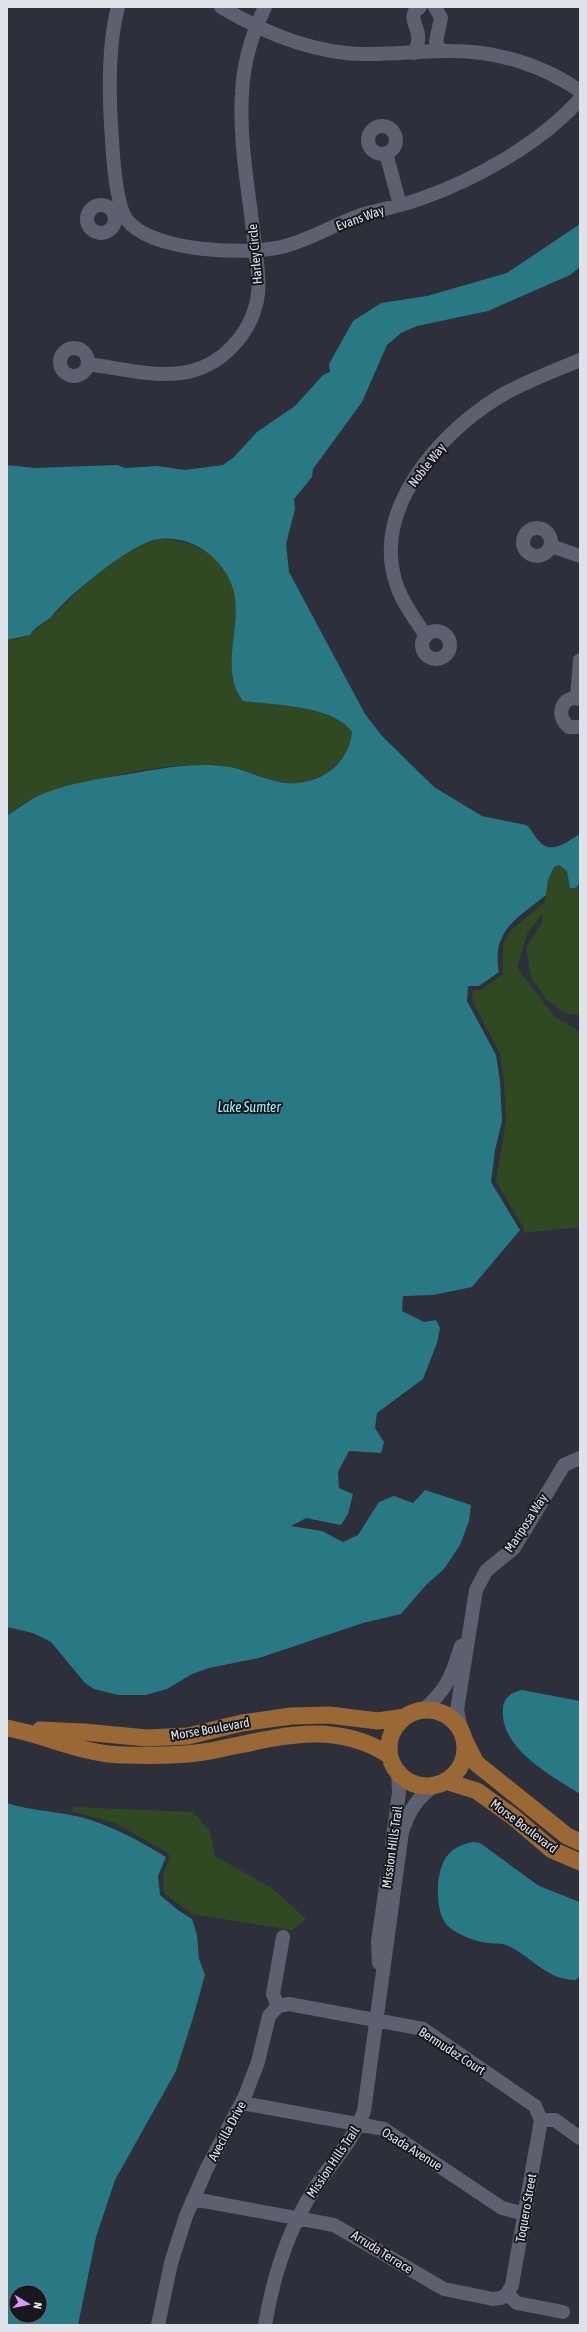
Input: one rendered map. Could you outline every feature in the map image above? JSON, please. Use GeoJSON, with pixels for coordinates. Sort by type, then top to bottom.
{"type":"FeatureCollection","features":[{"type":"Feature","properties":{"kind":"main road"},"geometry":{"type":"LineString","coordinates":[[423,1710],[435,1710],[446,1715],[456,1723],[463,1737],[462,1763],[456,1773],[441,1783],[424,1786],[412,1783],[398,1773],[390,1755],[392,1734],[405,1717],[423,1710]]}},
{"type":"Feature","properties":{"kind":"main road","name":"Morse Boulevard"},"geometry":{"type":"LineString","coordinates":[[11,1729],[84,1732],[147,1738],[188,1736],[242,1723],[291,1716],[328,1715],[378,1721],[405,1717]]}},
{"type":"Feature","properties":{"kind":"main road","name":"Morse Boulevard"},"geometry":{"type":"LineString","coordinates":[[11,1729],[74,1747],[120,1755],[165,1756],[210,1751],[251,1741],[291,1734],[332,1734],[356,1739],[372,1744],[390,1755]]}},
{"type":"Feature","properties":{"kind":"main road","name":"Morse Boulevard"},"geometry":{"type":"LineString","coordinates":[[463,1737],[476,1763],[567,1836],[580,1842]]}},
{"type":"Feature","properties":{"kind":"main road","name":"Morse Boulevard"},"geometry":{"type":"LineString","coordinates":[[441,1783],[477,1792],[512,1816],[552,1850],[580,1862]]}},
{"type":"Feature","properties":{"kind":"street","name":"Evans Way"},"geometry":{"type":"LineString","coordinates":[[118,7],[111,68],[110,121],[119,213],[142,231],[175,244],[224,252],[255,250],[295,243],[360,215],[438,192],[492,166],[538,135],[580,99]]}},
{"type":"Feature","properties":{"kind":"street"},"geometry":{"type":"LineString","coordinates":[[221,7],[272,34],[321,49],[376,55],[440,51],[470,51],[517,60],[562,79],[580,92]]}},
{"type":"Feature","properties":{"kind":"street","name":"Harley Circle"},"geometry":{"type":"LineString","coordinates":[[88,364],[170,374],[193,370],[214,361],[236,344],[251,321],[258,287],[247,183],[242,95],[245,66],[265,7]]}},
{"type":"Feature","properties":{"kind":"street"},"geometry":{"type":"LineString","coordinates":[[414,53],[418,43],[418,34],[412,20],[414,14],[420,7]]}},
{"type":"Feature","properties":{"kind":"street"},"geometry":{"type":"LineString","coordinates":[[435,7],[441,18],[436,41],[440,51]]}},
{"type":"Feature","properties":{"kind":"street"},"geometry":{"type":"LineString","coordinates":[[386,154],[400,204]]}},
{"type":"Feature","properties":{"kind":"street","name":"Noble Way"},"geometry":{"type":"LineString","coordinates":[[426,636],[402,598],[396,584],[391,560],[391,536],[395,521],[408,490],[443,444],[482,409],[512,389],[580,360]]}},
{"type":"Feature","properties":{"kind":"street"},"geometry":{"type":"LineString","coordinates":[[551,546],[580,556]]}},
{"type":"Feature","properties":{"kind":"street"},"geometry":{"type":"LineString","coordinates":[[580,660],[578,698],[572,698],[563,704],[560,714],[565,724],[569,727],[580,727]]}},
{"type":"Feature","properties":{"kind":"street","name":"Mariposa Way"},"geometry":{"type":"LineString","coordinates":[[423,1710],[438,1697],[449,1682],[470,1615],[476,1590],[483,1576],[514,1548],[564,1465],[580,1458]]}},
{"type":"Feature","properties":{"kind":"street","name":"Mariposa Way"},"geometry":{"type":"LineString","coordinates":[[463,1737],[457,1710],[466,1657],[470,1615]]}},
{"type":"Feature","properties":{"kind":"street","name":"Mission Hills Trail"},"geometry":{"type":"LineString","coordinates":[[379,1992],[378,1941],[399,1793],[398,1773]]}},
{"type":"Feature","properties":{"kind":"street","name":"Mission Hills Trail"},"geometry":{"type":"LineString","coordinates":[[267,2325],[279,2264],[298,2218],[313,2192],[350,2141],[359,2124],[367,2097],[375,2020],[389,1943],[402,1832],[412,1808],[424,1792],[441,1783]]}},
{"type":"Feature","properties":{"kind":"street"},"geometry":{"type":"LineString","coordinates":[[278,2006],[273,1994],[283,1937]]}},
{"type":"Feature","properties":{"kind":"street","name":"Bermudez Court"},"geometry":{"type":"LineString","coordinates":[[278,2006],[289,2004],[412,2026],[427,2031],[535,2106],[541,2120]]}},
{"type":"Feature","properties":{"kind":"street","name":"Avecilla Drive"},"geometry":{"type":"LineString","coordinates":[[158,2325],[171,2263],[193,2199],[242,2103],[258,2062],[269,2016],[278,2006]]}},
{"type":"Feature","properties":{"kind":"street","name":"Osada Avenue"},"geometry":{"type":"LineString","coordinates":[[242,2103],[359,2124],[390,2132],[498,2206],[525,2214]]}},
{"type":"Feature","properties":{"kind":"street"},"geometry":{"type":"LineString","coordinates":[[541,2120],[554,2120],[580,2138]]}},
{"type":"Feature","properties":{"kind":"street","name":"Toquero Street"},"geometry":{"type":"LineString","coordinates":[[507,2294],[512,2285],[541,2120]]}},
{"type":"Feature","properties":{"kind":"street","name":"Arruda Terrace"},"geometry":{"type":"LineString","coordinates":[[193,2199],[330,2224],[344,2229],[444,2289],[492,2299],[501,2298],[507,2294]]}},
{"type":"Feature","properties":{"kind":"street"},"geometry":{"type":"LineString","coordinates":[[507,2294],[517,2304],[563,2312]]}},
{"type":"Feature","properties":{"kind":"green space"},"geometry":{"type":"Polygon","coordinates":[[[158,539],[184,542],[207,553],[217,560],[231,581],[236,600],[235,637],[243,701],[286,705],[318,711],[332,716],[343,723],[352,732],[347,750],[337,765],[330,771],[304,782],[286,783],[230,768],[188,765],[165,767],[142,770],[96,780],[55,792],[24,803],[7,816],[7,640],[19,639],[27,636],[46,621],[107,566],[132,550],[158,539]]]}},
{"type":"Feature","properties":{"kind":"green space"},"geometry":{"type":"Polygon","coordinates":[[[559,865],[568,872],[570,887],[575,888],[580,884],[580,1015],[565,1013],[547,1000],[531,977],[526,948],[542,923],[543,913],[527,934],[517,968],[555,1017],[580,1031],[580,1227],[523,1233],[524,1228],[496,1181],[506,1121],[504,1081],[500,1054],[472,1000],[473,990],[481,990],[503,974],[503,945],[510,931],[545,902],[548,880],[554,867],[559,865]]]}},
{"type":"Feature","properties":{"kind":"green space"},"geometry":{"type":"Polygon","coordinates":[[[74,1807],[193,1812],[210,1831],[215,1856],[273,1889],[306,1919],[292,1930],[192,1914],[164,1893],[163,1876],[170,1858],[168,1853],[115,1823],[71,1811],[74,1807]]]}},
{"type":"Feature","properties":{"kind":"water","name":"Lake Sumter"},"geometry":{"type":"Polygon","coordinates":[[[580,224],[580,267],[570,275],[488,311],[417,326],[401,333],[387,345],[362,402],[313,469],[312,477],[294,499],[295,509],[286,544],[289,572],[365,714],[382,736],[434,787],[482,816],[526,825],[543,845],[548,847],[564,844],[580,834],[580,884],[575,888],[570,888],[567,871],[559,865],[554,867],[548,880],[546,895],[517,918],[503,935],[499,945],[499,972],[479,986],[468,986],[467,1001],[496,1055],[500,1081],[502,1121],[495,1150],[491,1182],[520,1230],[472,1287],[433,1295],[403,1296],[402,1311],[424,1322],[436,1320],[440,1328],[437,1343],[423,1379],[377,1413],[375,1428],[384,1442],[381,1453],[349,1451],[338,1472],[339,1488],[353,1494],[348,1514],[341,1525],[306,1518],[291,1526],[322,1531],[343,1542],[358,1535],[379,1502],[394,1496],[413,1503],[425,1490],[471,1505],[469,1521],[460,1545],[444,1569],[426,1585],[401,1614],[363,1623],[259,1658],[209,1668],[192,1674],[167,1689],[146,1695],[118,1695],[94,1689],[85,1683],[51,1642],[33,1633],[7,1627],[7,816],[27,802],[48,792],[66,786],[176,766],[216,765],[230,767],[267,779],[286,783],[313,780],[330,771],[337,765],[347,750],[352,732],[343,723],[331,716],[317,711],[285,705],[243,701],[235,687],[232,671],[236,606],[233,590],[227,575],[221,566],[207,552],[179,540],[159,539],[147,542],[133,549],[102,570],[30,635],[7,640],[7,465],[35,468],[117,465],[125,468],[157,466],[185,470],[223,465],[234,457],[257,432],[295,406],[323,375],[330,372],[329,364],[353,321],[381,303],[427,296],[507,273],[580,224]]]}},
{"type":"Feature","properties":{"kind":"water"},"geometry":{"type":"Polygon","coordinates":[[[522,1690],[580,1701],[580,1794],[541,1769],[518,1748],[509,1736],[504,1722],[504,1704],[509,1696],[522,1690]]]}},
{"type":"Feature","properties":{"kind":"water"},"geometry":{"type":"Polygon","coordinates":[[[7,1803],[25,1808],[71,1815],[103,1824],[166,1857],[158,1876],[160,1895],[192,1919],[197,1935],[199,1959],[205,1975],[176,2071],[115,2180],[96,2237],[78,2325],[7,2325],[7,1803]]]}},
{"type":"Feature","properties":{"kind":"water"},"geometry":{"type":"Polygon","coordinates":[[[473,1842],[480,1843],[539,1886],[580,1902],[580,1976],[576,1980],[555,1976],[513,1948],[503,1944],[473,1940],[453,1930],[444,1921],[441,1913],[438,1892],[440,1871],[443,1863],[450,1853],[462,1845],[473,1842]]]}}]}
